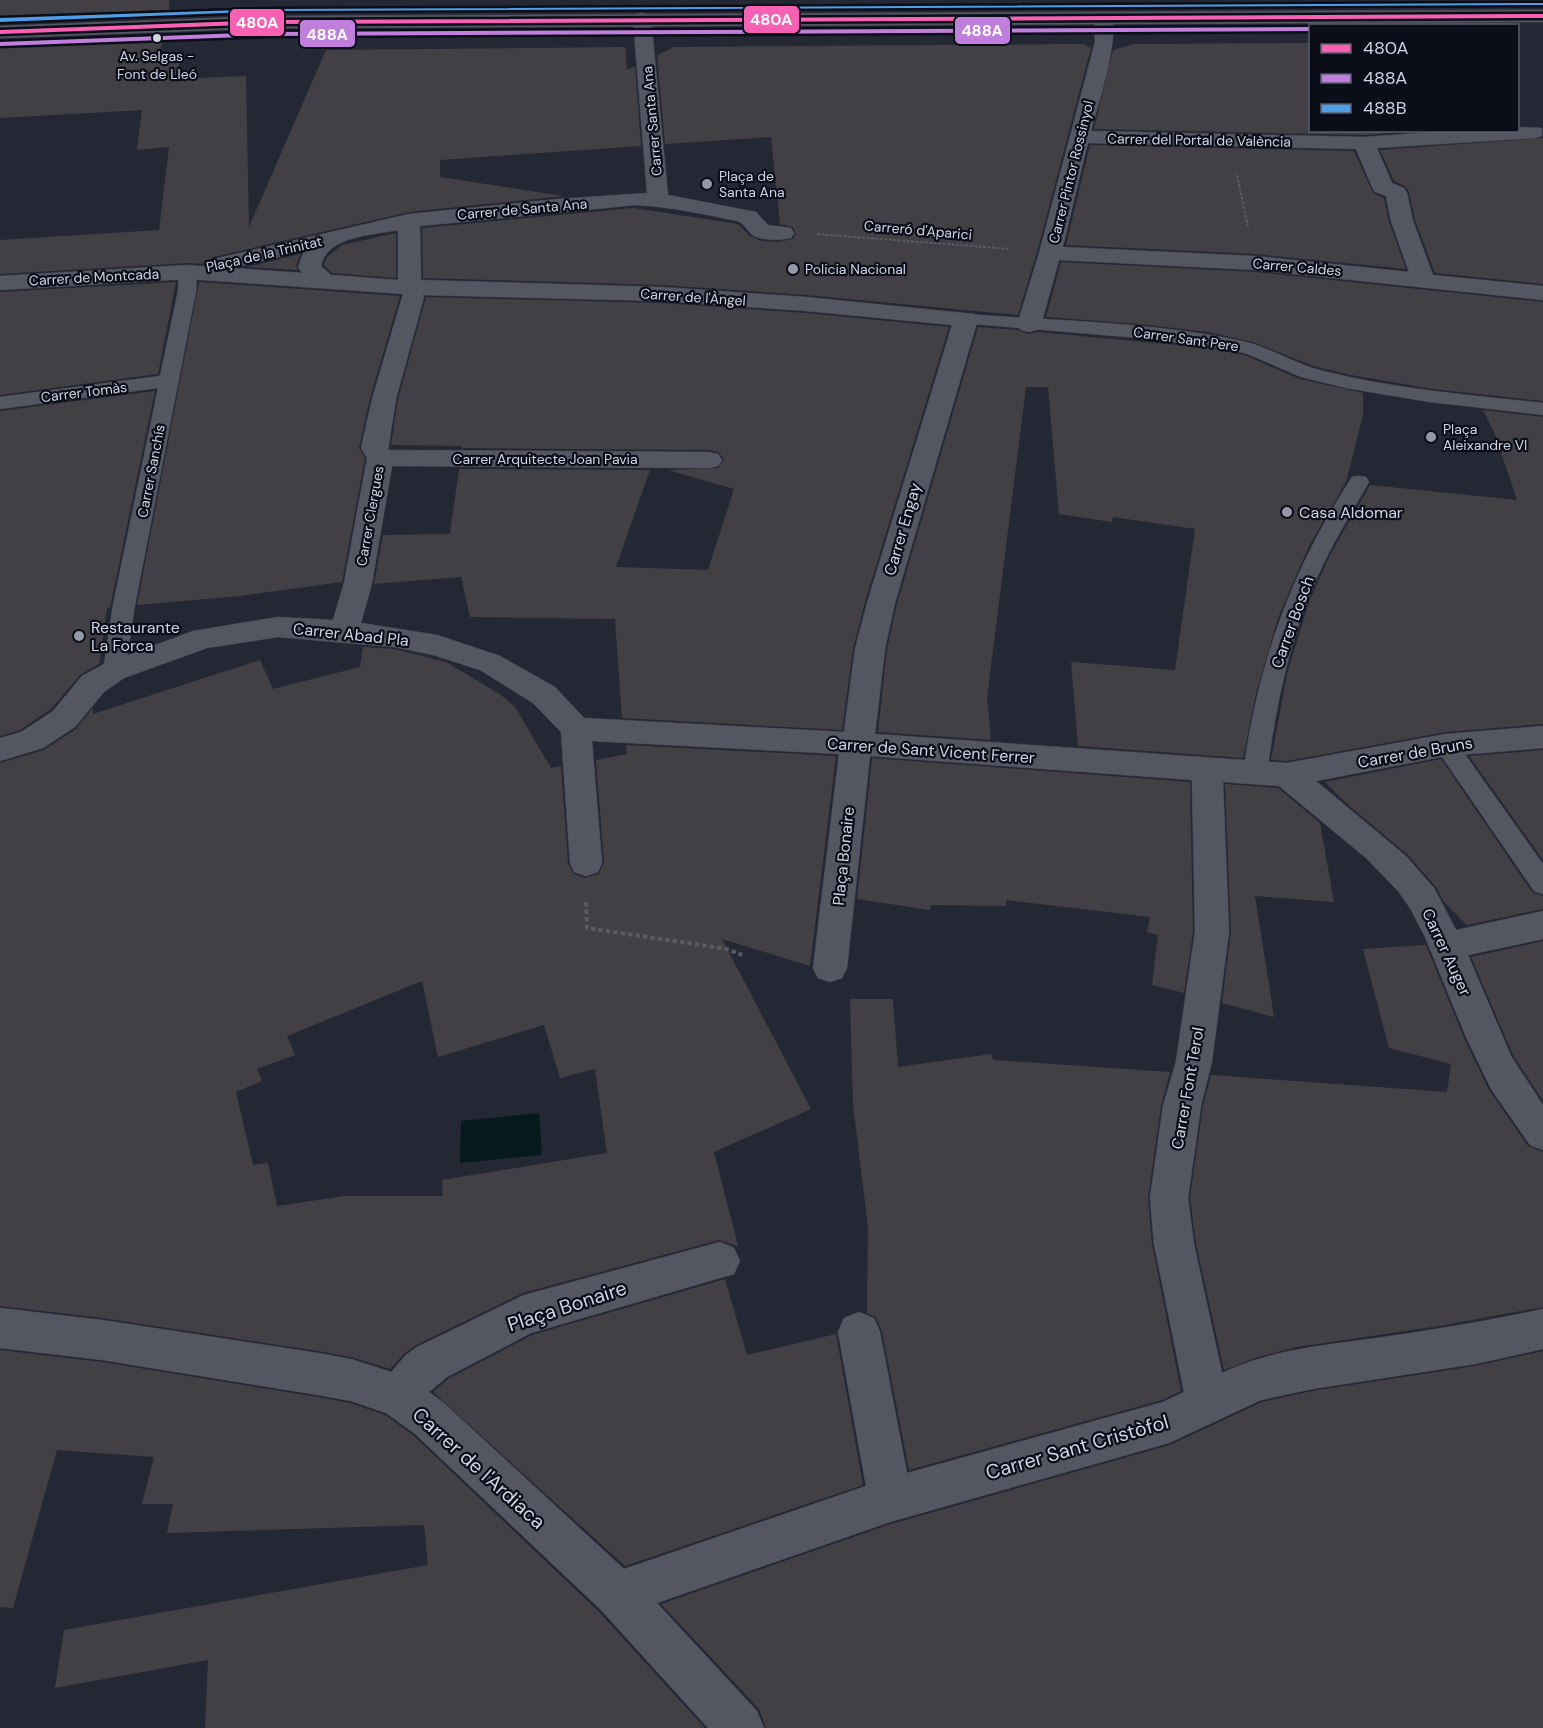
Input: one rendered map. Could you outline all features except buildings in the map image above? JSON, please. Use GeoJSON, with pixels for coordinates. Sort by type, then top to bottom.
{"type":"FeatureCollection","features":[{"type":"Feature","properties":{"kind":"street"},"geometry":{"type":"LineString","coordinates":[[0,32],[261,22],[1103,18],[1459,21],[1543,16]]}},
{"type":"Feature","properties":{"kind":"street","name":"Carrer Pintor Rossinyol"},"geometry":{"type":"LineString","coordinates":[[1029,325],[1050,253],[1104,42],[1103,18]]}},
{"type":"Feature","properties":{"kind":"street","name":"Carrer Santa Ana"},"geometry":{"type":"LineString","coordinates":[[636,199],[658,200],[642,19]]}},
{"type":"Feature","properties":{"kind":"street","name":"Carrer del Portal de València"},"geometry":{"type":"LineString","coordinates":[[1519,131],[1534,130]]}},
{"type":"Feature","properties":{"kind":"street","name":"Carrer del Portal de València"},"geometry":{"type":"LineString","coordinates":[[1080,137],[1231,142],[1364,143],[1508,132]]}},
{"type":"Feature","properties":{"kind":"street"},"geometry":{"type":"LineString","coordinates":[[1364,143],[1383,187],[1396,193],[1402,221],[1423,279]]}},
{"type":"Feature","properties":{"kind":"street","name":"Carrer de Santa Ana"},"geometry":{"type":"LineString","coordinates":[[409,220],[636,199]]}},
{"type":"Feature","properties":{"kind":"street"},"geometry":{"type":"LineString","coordinates":[[658,200],[748,217],[761,231],[783,232]]}},
{"type":"Feature","properties":{"kind":"street"},"geometry":{"type":"LineString","coordinates":[[409,220],[410,283],[416,292]]}},
{"type":"Feature","properties":{"kind":"street","name":"Plaça de la Trinitat"},"geometry":{"type":"LineString","coordinates":[[188,272],[409,220]]}},
{"type":"Feature","properties":{"kind":"street","name":"Plaça de la Trinitat"},"geometry":{"type":"LineString","coordinates":[[324,281],[309,267],[311,256],[318,247],[333,238]]}},
{"type":"Feature","properties":{"kind":"street","name":"Carrer Caldes"},"geometry":{"type":"LineString","coordinates":[[1050,253],[1255,263],[1543,293]]}},
{"type":"Feature","properties":{"kind":"street","name":"Plaça de la Trinitat"},"geometry":{"type":"LineString","coordinates":[[188,272],[324,281],[416,292]]}},
{"type":"Feature","properties":{"kind":"street","name":"Carrer de Montcada"},"geometry":{"type":"LineString","coordinates":[[0,283],[188,272]]}},
{"type":"Feature","properties":{"kind":"street","name":"Carrer de l'Àngel"},"geometry":{"type":"LineString","coordinates":[[416,292],[661,294],[806,304],[966,319]]}},
{"type":"Feature","properties":{"kind":"street","name":"Carrer Clergues"},"geometry":{"type":"LineString","coordinates":[[345,631],[358,583],[380,458],[374,448],[384,399],[416,292]]}},
{"type":"Feature","properties":{"kind":"street","name":"Carrer Engay"},"geometry":{"type":"LineString","coordinates":[[858,744],[870,649],[880,603],[966,319]]}},
{"type":"Feature","properties":{"kind":"street","name":"Carrer Arquitecte Joan Pavia"},"geometry":{"type":"LineString","coordinates":[[380,458],[709,460]]}},
{"type":"Feature","properties":{"kind":"street","name":"Carrer Abad Pla"},"geometry":{"type":"LineString","coordinates":[[0,750],[32,740],[64,719],[93,684],[114,670],[203,638],[254,629],[300,627],[394,637],[437,645],[490,663],[544,695],[576,729]]}},
{"type":"Feature","properties":{"kind":"street"},"geometry":{"type":"LineString","coordinates":[[576,729],[586,862]]}},
{"type":"Feature","properties":{"kind":"street","name":"Carrer de Sant Vicent Ferrer"},"geometry":{"type":"LineString","coordinates":[[576,729],[858,744],[1271,774]]}},
{"type":"Feature","properties":{"kind":"street","name":"Carrer de Bruns"},"geometry":{"type":"LineString","coordinates":[[1271,774],[1446,745],[1543,736]]}},
{"type":"Feature","properties":{"kind":"street","name":"Plaça Bonaire"},"geometry":{"type":"LineString","coordinates":[[831,968],[854,758],[858,744]]}},
{"type":"Feature","properties":{"kind":"street","name":"Carrer Font Terol"},"geometry":{"type":"LineString","coordinates":[[1207,770],[1212,932],[1194,1060],[1182,1106],[1169,1198],[1174,1244],[1207,1404]]}},
{"type":"Feature","properties":{"kind":"street","name":"Carrer Auger"},"geometry":{"type":"LineString","coordinates":[[1271,774],[1394,865],[1421,897],[1448,946],[1492,1056],[1518,1102],[1543,1133]]}},
{"type":"Feature","properties":{"kind":"street"},"geometry":{"type":"LineString","coordinates":[[1448,946],[1543,925]]}},
{"type":"Feature","properties":{"kind":"street","name":"Plaça Bonaire"},"geometry":{"type":"LineString","coordinates":[[398,1396],[421,1370],[432,1362],[524,1315],[720,1261]]}},
{"type":"Feature","properties":{"kind":"street","name":"Carrer de l'Ardiaca"},"geometry":{"type":"LineString","coordinates":[[0,1328],[102,1340],[318,1374],[351,1380],[398,1396],[429,1418],[617,1594],[740,1728]]}},
{"type":"Feature","properties":{"kind":"street","name":"Carrer Sant Cristòfol"},"geometry":{"type":"LineString","coordinates":[[617,1594],[890,1500],[1169,1422],[1241,1386],[1261,1379],[1475,1344],[1543,1329]]}},
{"type":"Feature","properties":{"kind":"street"},"geometry":{"type":"LineString","coordinates":[[859,1332],[890,1500]]}},
{"type":"Feature","properties":{"kind":"lane","name":"Carrer Sanchís"},"geometry":{"type":"LineString","coordinates":[[114,670],[124,605],[187,291],[188,272]]}},
{"type":"Feature","properties":{"kind":"lane","name":"Carrer Sant Pere"},"geometry":{"type":"LineString","coordinates":[[966,319],[1137,332],[1244,347],[1294,369],[1345,382],[1382,389],[1543,408]]}},
{"type":"Feature","properties":{"kind":"lane","name":"Carrer Tomàs"},"geometry":{"type":"LineString","coordinates":[[0,403],[168,381]]}},
{"type":"Feature","properties":{"kind":"lane","name":"Carrer Bosch"},"geometry":{"type":"LineString","coordinates":[[1271,774],[1260,730],[1289,619],[1321,548],[1359,482]]}},
{"type":"Feature","properties":{"kind":"lane"},"geometry":{"type":"LineString","coordinates":[[1446,745],[1543,884]]}},
{"type":"Feature","properties":{"kind":"path"},"geometry":{"type":"LineString","coordinates":[[1231,142],[1255,263]]}},
{"type":"Feature","properties":{"kind":"path","name":"Carreró d'Aparici"},"geometry":{"type":"LineString","coordinates":[[783,232],[920,240],[1050,253]]}},
{"type":"Feature","properties":{"kind":"path"},"geometry":{"type":"LineString","coordinates":[[586,928],[727,949],[742,955]]}},
{"type":"Feature","properties":{"kind":"shaded area"},"geometry":{"type":"Polygon","coordinates":[[[539,1113],[542,1155],[460,1163],[461,1121],[539,1113]]]}},
{"type":"Feature","properties":{"kind":"transit line","name":"488B"},"geometry":{"type":"LineString","coordinates":[[0,20],[272,10],[1543,4]]}},
{"type":"Feature","properties":{"kind":"transit line","name":"480A"},"geometry":{"type":"LineString","coordinates":[[0,32],[272,22],[1543,16]]}},
{"type":"Feature","properties":{"kind":"transit line","name":"488A"},"geometry":{"type":"LineString","coordinates":[[0,44],[272,34],[1309,29]]}},
{"type":"Feature","properties":{"kind":"place","name":"Av. Selgas - Font de Lleó"},"geometry":{"type":"Point","coordinates":[157,38]}},
{"type":"Feature","properties":{"kind":"place","name":"Plaça de Santa Ana"},"geometry":{"type":"Point","coordinates":[707,184]}},
{"type":"Feature","properties":{"kind":"place","name":"Policia Nacional"},"geometry":{"type":"Point","coordinates":[793,269]}},
{"type":"Feature","properties":{"kind":"place","name":"Plaça Aleixandre VI"},"geometry":{"type":"Point","coordinates":[1431,437]}},
{"type":"Feature","properties":{"kind":"place","name":"Casa Aldomar"},"geometry":{"type":"Point","coordinates":[1287,512]}},
{"type":"Feature","properties":{"kind":"place","name":"Restaurante La Forca"},"geometry":{"type":"Point","coordinates":[79,636]}}]}
